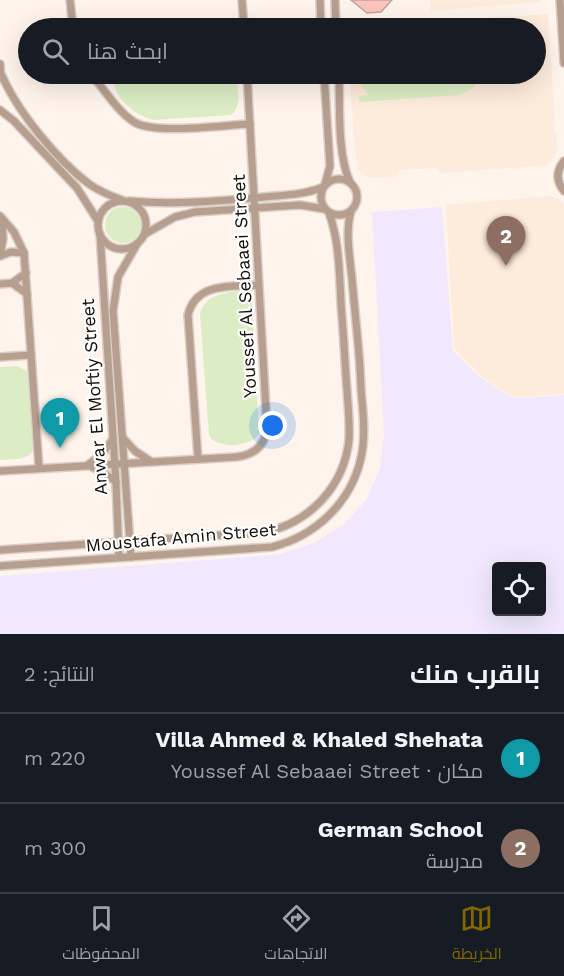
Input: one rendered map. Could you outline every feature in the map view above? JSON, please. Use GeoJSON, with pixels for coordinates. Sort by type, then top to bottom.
{"type":"FeatureCollection","features":[{"type":"Feature","properties":{"kind":"street"},"geometry":{"type":"LineString","coordinates":[[70,0],[72,18]]}},
{"type":"Feature","properties":{"kind":"street"},"geometry":{"type":"LineString","coordinates":[[242,0],[243,18]]}},
{"type":"Feature","properties":{"kind":"street"},"geometry":{"type":"LineString","coordinates":[[320,0],[321,18]]}},
{"type":"Feature","properties":{"kind":"street"},"geometry":{"type":"LineString","coordinates":[[335,0],[336,18]]}},
{"type":"Feature","properties":{"kind":"street"},"geometry":{"type":"LineString","coordinates":[[561,5],[564,63]]}},
{"type":"Feature","properties":{"kind":"street"},"geometry":{"type":"LineString","coordinates":[[0,64],[1,78],[17,105],[54,150],[90,184],[136,204],[145,214],[147,221],[145,234]]}},
{"type":"Feature","properties":{"kind":"street"},"geometry":{"type":"LineString","coordinates":[[99,84],[124,113],[141,126],[160,128],[250,124]]}},
{"type":"Feature","properties":{"kind":"street","name":"Youssef Al Sebaaei Street"},"geometry":{"type":"LineString","coordinates":[[0,471],[246,456],[262,445],[267,428],[248,84]]}},
{"type":"Feature","properties":{"kind":"street"},"geometry":{"type":"LineString","coordinates":[[325,84],[330,165],[321,198],[327,211]]}},
{"type":"Feature","properties":{"kind":"street"},"geometry":{"type":"LineString","coordinates":[[0,110],[14,121],[77,188],[98,222],[100,234],[109,245],[123,249],[137,244],[145,234],[165,222],[186,214],[300,205],[337,215],[344,215],[351,211],[358,198],[357,191],[346,173],[343,156],[339,84]]}},
{"type":"Feature","properties":{"kind":"street"},"geometry":{"type":"LineString","coordinates":[[564,161],[560,166],[558,179],[564,191]]}},
{"type":"Feature","properties":{"kind":"street"},"geometry":{"type":"LineString","coordinates":[[98,222],[106,206],[126,201],[165,203],[254,198],[310,193],[337,178],[350,182]]}},
{"type":"Feature","properties":{"kind":"street","name":"Moustafa Amin Street"},"geometry":{"type":"LineString","coordinates":[[0,550],[267,532],[290,525],[311,511],[333,487],[338,477],[347,452],[349,429],[335,234],[327,211]]}},
{"type":"Feature","properties":{"kind":"street","name":"Moustafa Amin Street"},"geometry":{"type":"LineString","coordinates":[[0,566],[272,547],[289,543],[318,525],[332,513],[354,480],[361,457],[363,439],[360,362],[348,234],[351,211]]}},
{"type":"Feature","properties":{"kind":"street"},"geometry":{"type":"LineString","coordinates":[[1,217],[3,239],[0,256],[11,252],[24,253]]}},
{"type":"Feature","properties":{"kind":"street"},"geometry":{"type":"LineString","coordinates":[[1,217],[14,232],[24,253],[39,468]]}},
{"type":"Feature","properties":{"kind":"street","name":"Anwar El Moftiy Street"},"geometry":{"type":"LineString","coordinates":[[100,234],[119,557]]}},
{"type":"Feature","properties":{"kind":"street","name":"Anwar El Moftiy Street"},"geometry":{"type":"LineString","coordinates":[[131,556],[113,299],[118,277],[137,244]]}},
{"type":"Feature","properties":{"kind":"street"},"geometry":{"type":"LineString","coordinates":[[0,284],[12,283],[26,273]]}},
{"type":"Feature","properties":{"kind":"street"},"geometry":{"type":"LineString","coordinates":[[12,283],[27,294]]}},
{"type":"Feature","properties":{"kind":"street"},"geometry":{"type":"LineString","coordinates":[[198,459],[188,315],[190,307],[206,290],[258,285]]}},
{"type":"Feature","properties":{"kind":"street"},"geometry":{"type":"LineString","coordinates":[[0,357],[30,355]]}},
{"type":"Feature","properties":{"kind":"street"},"geometry":{"type":"LineString","coordinates":[[346,363],[360,362]]}},
{"type":"Feature","properties":{"kind":"street"},"geometry":{"type":"LineString","coordinates":[[346,372],[360,371]]}},
{"type":"Feature","properties":{"kind":"street"},"geometry":{"type":"LineString","coordinates":[[123,438],[135,451],[150,461]]}},
{"type":"Feature","properties":{"kind":"street"},"geometry":{"type":"LineString","coordinates":[[113,439],[102,454],[88,465],[103,472],[116,483]]}},
{"type":"Feature","properties":{"kind":"shaded area"},"geometry":{"type":"Polygon","coordinates":[[[430,0],[540,0],[540,2],[431,11],[430,0]]]}},
{"type":"Feature","properties":{"kind":"shaded area"},"geometry":{"type":"Polygon","coordinates":[[[548,14],[557,152],[551,162],[518,169],[442,173],[436,168],[401,170],[395,177],[374,178],[367,177],[357,169],[350,84],[546,84],[546,18],[489,18],[548,14]]]}},
{"type":"Feature","properties":{"kind":"shaded area"},"geometry":{"type":"Polygon","coordinates":[[[549,196],[561,200],[564,204],[564,394],[521,397],[508,395],[479,374],[454,346],[446,205],[549,196]]]}},
{"type":"Feature","properties":{"kind":"shaded area"},"geometry":{"type":"Polygon","coordinates":[[[442,207],[453,351],[478,375],[508,396],[521,398],[564,395],[564,634],[0,634],[0,576],[280,554],[314,543],[343,525],[366,500],[380,468],[384,434],[372,212],[442,207]]]}},
{"type":"Feature","properties":{"kind":"green space"},"geometry":{"type":"Polygon","coordinates":[[[114,84],[237,84],[239,96],[237,107],[231,115],[153,120],[140,115],[128,106],[114,84]]]}},
{"type":"Feature","properties":{"kind":"green space"},"geometry":{"type":"Polygon","coordinates":[[[360,84],[476,84],[460,95],[359,102],[359,96],[369,95],[360,84]]]}},
{"type":"Feature","properties":{"kind":"green space"},"geometry":{"type":"Polygon","coordinates":[[[123,207],[136,212],[141,225],[136,238],[123,243],[110,238],[105,225],[110,212],[123,207]]]}},
{"type":"Feature","properties":{"kind":"green space"},"geometry":{"type":"Polygon","coordinates":[[[243,291],[249,294],[252,304],[259,433],[255,438],[242,444],[226,445],[213,440],[209,435],[200,314],[206,303],[216,296],[243,291]]]}},
{"type":"Feature","properties":{"kind":"green space"},"geometry":{"type":"Polygon","coordinates":[[[17,366],[27,371],[33,451],[22,458],[0,460],[0,367],[17,366]]]}},
{"type":"Feature","properties":{"kind":"building"},"geometry":{"type":"Polygon","coordinates":[[[351,0],[392,0],[381,12],[367,13],[351,0]]]}},
{"type":"Feature","properties":{"kind":"place","name":"German School"},"geometry":{"type":"Point","coordinates":[506,266]}},
{"type":"Feature","properties":{"kind":"place","name":"Villa Ahmed & Khaled Shehata"},"geometry":{"type":"Point","coordinates":[60,448]}}]}
